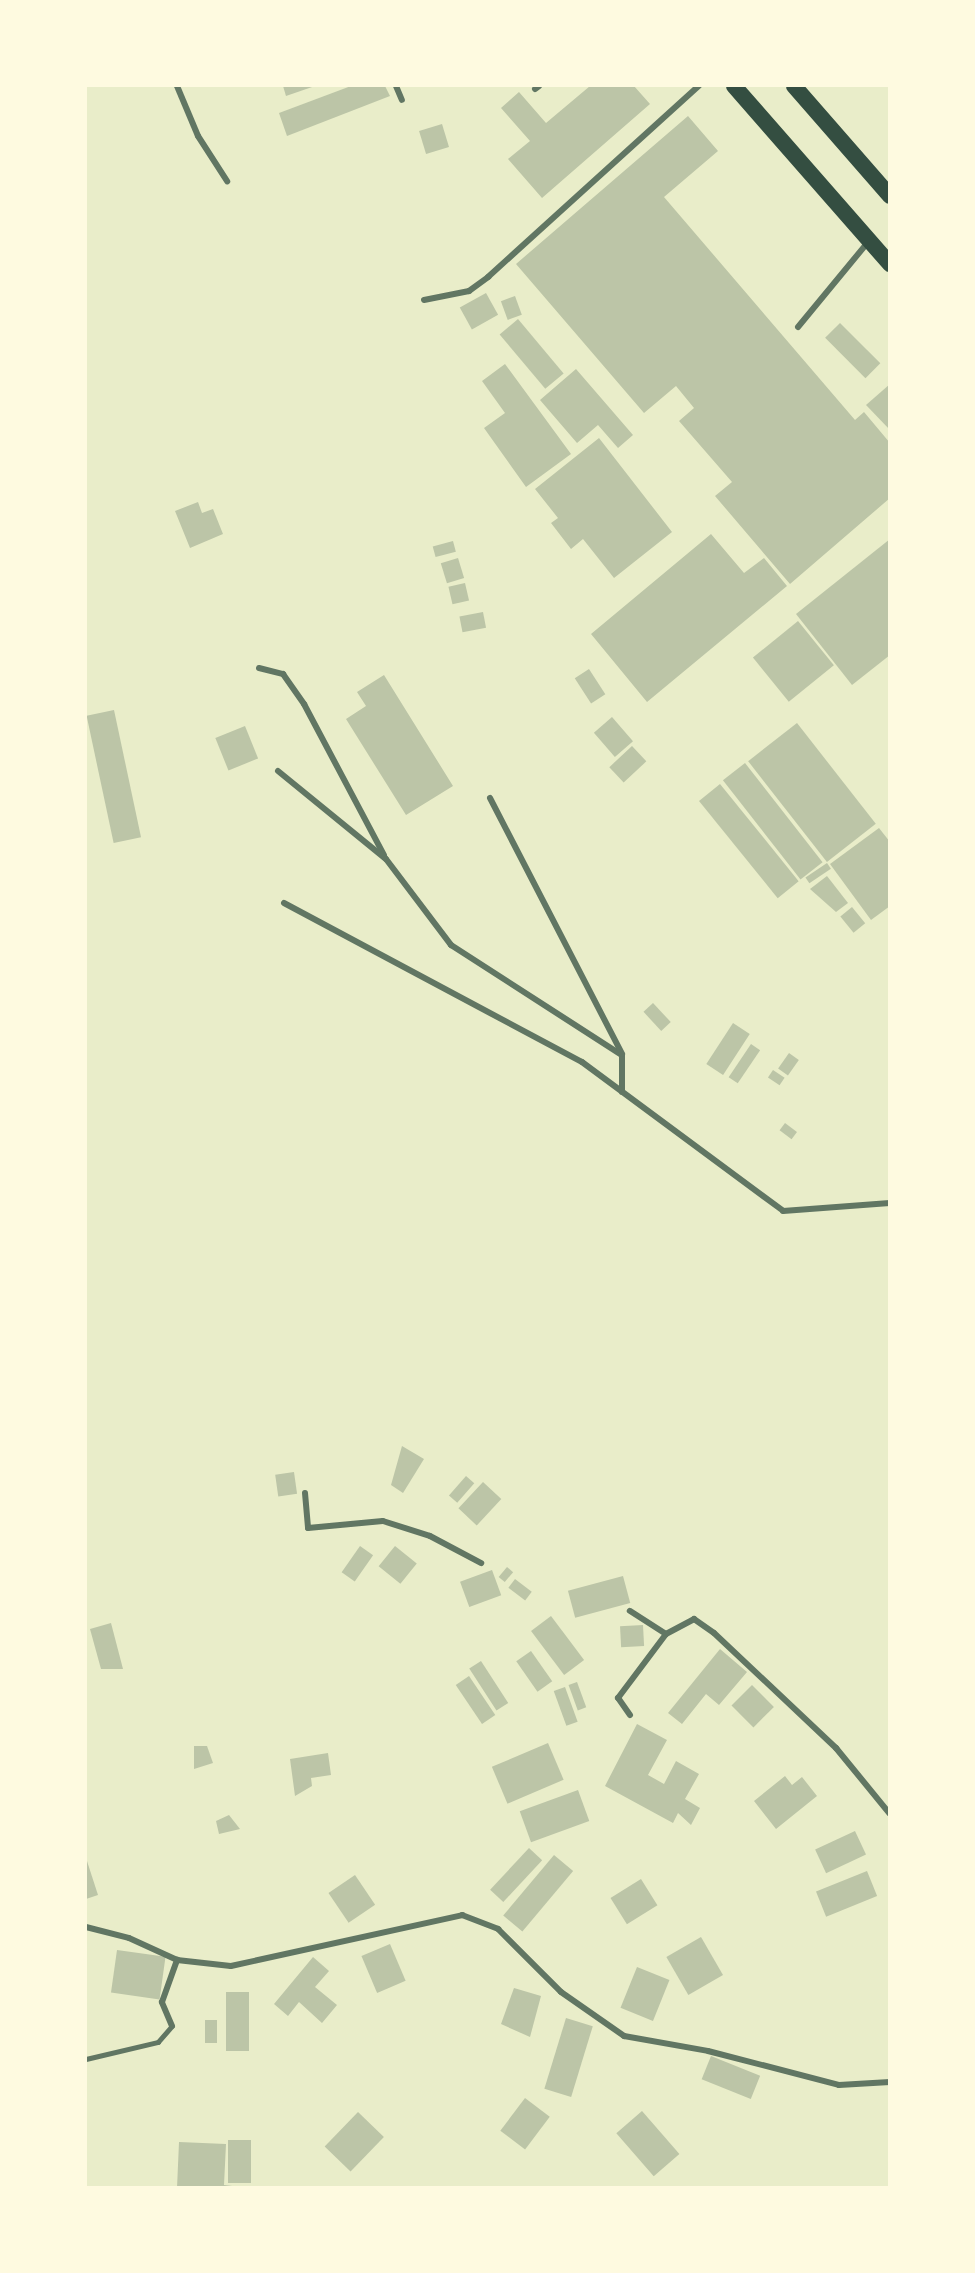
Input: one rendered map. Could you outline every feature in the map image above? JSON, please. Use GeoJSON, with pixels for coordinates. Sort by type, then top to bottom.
{"type":"FeatureCollection","features":[{"type":"Feature","properties":{"kind":"highway"},"geometry":{"type":"LineString","coordinates":[[734,86],[890,264]]}},
{"type":"Feature","properties":{"kind":"highway"},"geometry":{"type":"LineString","coordinates":[[794,86],[890,195]]}},
{"type":"Feature","properties":{"kind":"street"},"geometry":{"type":"LineString","coordinates":[[177,86],[198,136],[227,181]]}},
{"type":"Feature","properties":{"kind":"street"},"geometry":{"type":"LineString","coordinates":[[396,86],[402,100]]}},
{"type":"Feature","properties":{"kind":"street"},"geometry":{"type":"LineString","coordinates":[[424,300],[469,291],[488,277],[699,86]]}},
{"type":"Feature","properties":{"kind":"street"},"geometry":{"type":"LineString","coordinates":[[798,327],[869,241]]}},
{"type":"Feature","properties":{"kind":"street"},"geometry":{"type":"LineString","coordinates":[[259,668],[283,674],[304,704],[386,859],[451,945],[622,1055]]}},
{"type":"Feature","properties":{"kind":"street"},"geometry":{"type":"LineString","coordinates":[[278,771],[386,859]]}},
{"type":"Feature","properties":{"kind":"street"},"geometry":{"type":"LineString","coordinates":[[490,798],[622,1055],[622,1092]]}},
{"type":"Feature","properties":{"kind":"street"},"geometry":{"type":"LineString","coordinates":[[284,903],[582,1062],[783,1211],[890,1203]]}},
{"type":"Feature","properties":{"kind":"street"},"geometry":{"type":"LineString","coordinates":[[305,1493],[308,1528],[383,1521],[430,1536],[481,1563]]}},
{"type":"Feature","properties":{"kind":"street"},"geometry":{"type":"LineString","coordinates":[[630,1611],[666,1634]]}},
{"type":"Feature","properties":{"kind":"street"},"geometry":{"type":"LineString","coordinates":[[630,1715],[618,1698],[666,1634],[694,1619],[714,1633],[836,1748],[890,1814]]}},
{"type":"Feature","properties":{"kind":"street"},"geometry":{"type":"LineString","coordinates":[[86,1927],[129,1938],[177,1960],[231,1966],[262,1963],[303,1947],[339,1945],[462,1915],[498,1929],[561,1992],[624,2036],[708,2050],[839,2085],[890,2082]]}},
{"type":"Feature","properties":{"kind":"street"},"geometry":{"type":"LineString","coordinates":[[172,2026],[162,2002],[177,1960]]}},
{"type":"Feature","properties":{"kind":"lane"},"geometry":{"type":"LineString","coordinates":[[86,2059],[158,2042],[172,2026]]}},
{"type":"Feature","properties":{"kind":"building"},"geometry":{"type":"Polygon","coordinates":[[[283,86],[315,86],[286,96],[283,86]]]}},
{"type":"Feature","properties":{"kind":"building"},"geometry":{"type":"Polygon","coordinates":[[[351,86],[385,86],[390,96],[287,136],[279,113],[351,86]]]}},
{"type":"Feature","properties":{"kind":"building"},"geometry":{"type":"Polygon","coordinates":[[[590,86],[634,86],[650,104],[542,198],[508,159],[530,141],[501,108],[519,92],[546,123],[590,86]]]}},
{"type":"Feature","properties":{"kind":"building"},"geometry":{"type":"Polygon","coordinates":[[[688,116],[718,151],[664,197],[855,420],[864,412],[890,443],[890,498],[790,584],[715,496],[732,482],[679,421],[694,408],[676,386],[644,413],[516,264],[688,116]]]}},
{"type":"Feature","properties":{"kind":"building"},"geometry":{"type":"Polygon","coordinates":[[[442,124],[449,147],[426,154],[419,131],[442,124]]]}},
{"type":"Feature","properties":{"kind":"building"},"geometry":{"type":"Polygon","coordinates":[[[486,293],[498,315],[472,329],[460,308],[486,293]]]}},
{"type":"Feature","properties":{"kind":"building"},"geometry":{"type":"Polygon","coordinates":[[[515,296],[522,315],[508,320],[501,301],[515,296]]]}},
{"type":"Feature","properties":{"kind":"building"},"geometry":{"type":"Polygon","coordinates":[[[518,319],[564,373],[545,389],[500,334],[518,319]]]}},
{"type":"Feature","properties":{"kind":"building"},"geometry":{"type":"Polygon","coordinates":[[[840,323],[880,363],[865,378],[825,338],[840,323]]]}},
{"type":"Feature","properties":{"kind":"building"},"geometry":{"type":"Polygon","coordinates":[[[505,364],[571,454],[526,487],[484,428],[505,413],[482,381],[505,364]]]}},
{"type":"Feature","properties":{"kind":"building"},"geometry":{"type":"Polygon","coordinates":[[[576,369],[633,435],[618,448],[598,425],[577,443],[540,400],[576,369]]]}},
{"type":"Feature","properties":{"kind":"building"},"geometry":{"type":"Polygon","coordinates":[[[890,384],[890,430],[866,405],[890,384]]]}},
{"type":"Feature","properties":{"kind":"building"},"geometry":{"type":"Polygon","coordinates":[[[599,438],[672,532],[614,578],[583,539],[571,549],[551,523],[558,518],[535,489],[599,438]]]}},
{"type":"Feature","properties":{"kind":"building"},"geometry":{"type":"Polygon","coordinates":[[[198,502],[202,513],[213,509],[223,534],[190,548],[175,511],[198,502]]]}},
{"type":"Feature","properties":{"kind":"building"},"geometry":{"type":"Polygon","coordinates":[[[711,534],[744,573],[764,558],[787,586],[647,702],[591,634],[711,534]]]}},
{"type":"Feature","properties":{"kind":"building"},"geometry":{"type":"Polygon","coordinates":[[[890,539],[890,655],[852,685],[796,614],[890,539]]]}},
{"type":"Feature","properties":{"kind":"building"},"geometry":{"type":"Polygon","coordinates":[[[453,541],[456,552],[436,557],[433,546],[453,541]]]}},
{"type":"Feature","properties":{"kind":"building"},"geometry":{"type":"Polygon","coordinates":[[[458,558],[464,578],[447,583],[441,563],[458,558]]]}},
{"type":"Feature","properties":{"kind":"building"},"geometry":{"type":"Polygon","coordinates":[[[465,583],[469,601],[452,604],[448,587],[465,583]]]}},
{"type":"Feature","properties":{"kind":"building"},"geometry":{"type":"Polygon","coordinates":[[[483,612],[486,628],[462,632],[459,617],[483,612]]]}},
{"type":"Feature","properties":{"kind":"building"},"geometry":{"type":"Polygon","coordinates":[[[798,621],[834,665],[789,702],[753,658],[798,621]]]}},
{"type":"Feature","properties":{"kind":"building"},"geometry":{"type":"Polygon","coordinates":[[[589,669],[605,694],[591,703],[575,678],[589,669]]]}},
{"type":"Feature","properties":{"kind":"building"},"geometry":{"type":"Polygon","coordinates":[[[384,675],[453,786],[406,815],[346,719],[366,706],[357,692],[384,675]]]}},
{"type":"Feature","properties":{"kind":"building"},"geometry":{"type":"Polygon","coordinates":[[[114,710],[141,837],[114,843],[87,716],[114,710]]]}},
{"type":"Feature","properties":{"kind":"building"},"geometry":{"type":"Polygon","coordinates":[[[612,717],[633,741],[615,757],[594,733],[612,717]]]}},
{"type":"Feature","properties":{"kind":"building"},"geometry":{"type":"Polygon","coordinates":[[[797,723],[876,824],[827,862],[748,761],[797,723]]]}},
{"type":"Feature","properties":{"kind":"building"},"geometry":{"type":"Polygon","coordinates":[[[245,726],[258,758],[228,770],[215,738],[245,726]]]}},
{"type":"Feature","properties":{"kind":"building"},"geometry":{"type":"Polygon","coordinates":[[[632,746],[646,761],[624,783],[609,767],[632,746]]]}},
{"type":"Feature","properties":{"kind":"building"},"geometry":{"type":"Polygon","coordinates":[[[745,763],[823,862],[801,880],[723,780],[745,763]]]}},
{"type":"Feature","properties":{"kind":"building"},"geometry":{"type":"Polygon","coordinates":[[[720,784],[799,881],[778,898],[699,801],[720,784]]]}},
{"type":"Feature","properties":{"kind":"building"},"geometry":{"type":"Polygon","coordinates":[[[879,828],[890,842],[890,906],[871,920],[830,864],[879,828]]]}},
{"type":"Feature","properties":{"kind":"building"},"geometry":{"type":"Polygon","coordinates":[[[827,863],[831,869],[809,883],[805,878],[827,863]]]}},
{"type":"Feature","properties":{"kind":"building"},"geometry":{"type":"Polygon","coordinates":[[[827,876],[848,903],[836,912],[810,889],[827,876]]]}},
{"type":"Feature","properties":{"kind":"building"},"geometry":{"type":"Polygon","coordinates":[[[852,907],[865,923],[854,933],[840,916],[852,907]]]}},
{"type":"Feature","properties":{"kind":"building"},"geometry":{"type":"Polygon","coordinates":[[[653,1003],[671,1022],[661,1031],[643,1012],[653,1003]]]}},
{"type":"Feature","properties":{"kind":"building"},"geometry":{"type":"Polygon","coordinates":[[[733,1023],[750,1034],[723,1075],[706,1064],[733,1023]]]}},
{"type":"Feature","properties":{"kind":"building"},"geometry":{"type":"Polygon","coordinates":[[[751,1044],[760,1050],[738,1083],[729,1077],[751,1044]]]}},
{"type":"Feature","properties":{"kind":"building"},"geometry":{"type":"Polygon","coordinates":[[[789,1053],[799,1060],[788,1075],[778,1069],[789,1053]]]}},
{"type":"Feature","properties":{"kind":"building"},"geometry":{"type":"Polygon","coordinates":[[[773,1070],[785,1078],[780,1085],[768,1077],[773,1070]]]}},
{"type":"Feature","properties":{"kind":"building"},"geometry":{"type":"Polygon","coordinates":[[[785,1123],[797,1132],[792,1139],[780,1130],[785,1123]]]}},
{"type":"Feature","properties":{"kind":"building"},"geometry":{"type":"Polygon","coordinates":[[[402,1446],[424,1459],[403,1493],[391,1485],[402,1446]]]}},
{"type":"Feature","properties":{"kind":"building"},"geometry":{"type":"Polygon","coordinates":[[[294,1472],[297,1494],[278,1496],[275,1475],[294,1472]]]}},
{"type":"Feature","properties":{"kind":"building"},"geometry":{"type":"Polygon","coordinates":[[[466,1476],[474,1483],[457,1503],[449,1496],[466,1476]]]}},
{"type":"Feature","properties":{"kind":"building"},"geometry":{"type":"Polygon","coordinates":[[[483,1482],[501,1499],[477,1525],[458,1508],[483,1482]]]}},
{"type":"Feature","properties":{"kind":"building"},"geometry":{"type":"Polygon","coordinates":[[[360,1546],[373,1555],[355,1581],[342,1572],[360,1546]]]}},
{"type":"Feature","properties":{"kind":"building"},"geometry":{"type":"Polygon","coordinates":[[[395,1546],[417,1564],[400,1584],[379,1566],[395,1546]]]}},
{"type":"Feature","properties":{"kind":"building"},"geometry":{"type":"Polygon","coordinates":[[[507,1567],[513,1572],[505,1582],[499,1577],[507,1567]]]}},
{"type":"Feature","properties":{"kind":"building"},"geometry":{"type":"Polygon","coordinates":[[[492,1570],[501,1595],[469,1607],[460,1582],[492,1570]]]}},
{"type":"Feature","properties":{"kind":"building"},"geometry":{"type":"Polygon","coordinates":[[[623,1576],[630,1603],[575,1618],[568,1591],[623,1576]]]}},
{"type":"Feature","properties":{"kind":"building"},"geometry":{"type":"Polygon","coordinates":[[[515,1579],[532,1592],[525,1600],[508,1588],[515,1579]]]}},
{"type":"Feature","properties":{"kind":"building"},"geometry":{"type":"Polygon","coordinates":[[[551,1616],[584,1660],[564,1675],[531,1631],[551,1616]]]}},
{"type":"Feature","properties":{"kind":"building"},"geometry":{"type":"Polygon","coordinates":[[[111,1623],[123,1669],[101,1669],[90,1629],[111,1623]]]}},
{"type":"Feature","properties":{"kind":"building"},"geometry":{"type":"Polygon","coordinates":[[[643,1625],[644,1646],[621,1647],[620,1626],[643,1625]]]}},
{"type":"Feature","properties":{"kind":"building"},"geometry":{"type":"Polygon","coordinates":[[[720,1649],[747,1672],[719,1705],[706,1694],[682,1724],[668,1713],[720,1649]]]}},
{"type":"Feature","properties":{"kind":"building"},"geometry":{"type":"Polygon","coordinates":[[[531,1651],[552,1681],[537,1692],[516,1661],[531,1651]]]}},
{"type":"Feature","properties":{"kind":"building"},"geometry":{"type":"Polygon","coordinates":[[[481,1661],[508,1703],[496,1711],[469,1669],[481,1661]]]}},
{"type":"Feature","properties":{"kind":"building"},"geometry":{"type":"Polygon","coordinates":[[[469,1676],[495,1715],[482,1724],[456,1685],[469,1676]]]}},
{"type":"Feature","properties":{"kind":"building"},"geometry":{"type":"Polygon","coordinates":[[[577,1682],[586,1707],[578,1710],[569,1685],[577,1682]]]}},
{"type":"Feature","properties":{"kind":"building"},"geometry":{"type":"Polygon","coordinates":[[[752,1685],[774,1707],[753,1727],[731,1706],[752,1685]]]}},
{"type":"Feature","properties":{"kind":"building"},"geometry":{"type":"Polygon","coordinates":[[[565,1687],[578,1722],[566,1726],[554,1691],[565,1687]]]}},
{"type":"Feature","properties":{"kind":"building"},"geometry":{"type":"Polygon","coordinates":[[[637,1724],[667,1740],[648,1775],[664,1784],[676,1761],[699,1774],[685,1799],[700,1808],[691,1825],[678,1813],[673,1823],[605,1786],[637,1724]]]}},
{"type":"Feature","properties":{"kind":"building"},"geometry":{"type":"Polygon","coordinates":[[[548,1743],[564,1780],[507,1804],[492,1767],[548,1743]]]}},
{"type":"Feature","properties":{"kind":"building"},"geometry":{"type":"Polygon","coordinates":[[[194,1746],[207,1746],[213,1763],[194,1769],[194,1746]]]}},
{"type":"Feature","properties":{"kind":"building"},"geometry":{"type":"Polygon","coordinates":[[[328,1753],[331,1775],[311,1778],[312,1786],[295,1796],[290,1759],[328,1753]]]}},
{"type":"Feature","properties":{"kind":"building"},"geometry":{"type":"Polygon","coordinates":[[[785,1776],[792,1785],[802,1777],[817,1796],[776,1829],[754,1801],[785,1776]]]}},
{"type":"Feature","properties":{"kind":"building"},"geometry":{"type":"Polygon","coordinates":[[[578,1790],[589,1821],[531,1842],[520,1811],[578,1790]]]}},
{"type":"Feature","properties":{"kind":"building"},"geometry":{"type":"Polygon","coordinates":[[[229,1815],[240,1829],[219,1834],[216,1821],[229,1815]]]}},
{"type":"Feature","properties":{"kind":"building"},"geometry":{"type":"Polygon","coordinates":[[[855,1831],[866,1855],[826,1873],[815,1850],[855,1831]]]}},
{"type":"Feature","properties":{"kind":"building"},"geometry":{"type":"Polygon","coordinates":[[[529,1848],[542,1860],[503,1902],[490,1890],[529,1848]]]}},
{"type":"Feature","properties":{"kind":"building"},"geometry":{"type":"Polygon","coordinates":[[[554,1855],[573,1871],[522,1932],[503,1916],[554,1855]]]}},
{"type":"Feature","properties":{"kind":"building"},"geometry":{"type":"Polygon","coordinates":[[[86,1858],[98,1895],[86,1899],[86,1858]]]}},
{"type":"Feature","properties":{"kind":"building"},"geometry":{"type":"Polygon","coordinates":[[[867,1871],[877,1896],[826,1917],[816,1892],[867,1871]]]}},
{"type":"Feature","properties":{"kind":"building"},"geometry":{"type":"Polygon","coordinates":[[[355,1875],[375,1905],[349,1923],[328,1893],[355,1875]]]}},
{"type":"Feature","properties":{"kind":"building"},"geometry":{"type":"Polygon","coordinates":[[[641,1879],[657,1905],[627,1924],[610,1898],[641,1879]]]}},
{"type":"Feature","properties":{"kind":"building"},"geometry":{"type":"Polygon","coordinates":[[[701,1937],[723,1975],[688,1995],[666,1957],[701,1937]]]}},
{"type":"Feature","properties":{"kind":"building"},"geometry":{"type":"Polygon","coordinates":[[[390,1944],[406,1981],[377,1993],[361,1956],[390,1944]]]}},
{"type":"Feature","properties":{"kind":"building"},"geometry":{"type":"Polygon","coordinates":[[[117,1950],[166,1957],[160,1999],[111,1993],[117,1950]]]}},
{"type":"Feature","properties":{"kind":"building"},"geometry":{"type":"Polygon","coordinates":[[[313,1957],[329,1971],[315,1987],[337,2005],[322,2023],[299,2002],[288,2016],[274,2004],[313,1957]]]}},
{"type":"Feature","properties":{"kind":"building"},"geometry":{"type":"Polygon","coordinates":[[[637,1967],[669,1980],[653,2021],[621,2008],[637,1967]]]}},
{"type":"Feature","properties":{"kind":"building"},"geometry":{"type":"Polygon","coordinates":[[[514,1988],[541,1996],[530,2037],[501,2024],[514,1988]]]}},
{"type":"Feature","properties":{"kind":"building"},"geometry":{"type":"Polygon","coordinates":[[[226,1992],[249,1992],[249,2051],[226,2051],[226,1992]]]}},
{"type":"Feature","properties":{"kind":"building"},"geometry":{"type":"Polygon","coordinates":[[[566,2018],[593,2026],[571,2097],[544,2089],[566,2018]]]}},
{"type":"Feature","properties":{"kind":"building"},"geometry":{"type":"Polygon","coordinates":[[[205,2020],[217,2020],[217,2043],[205,2043],[205,2020]]]}},
{"type":"Feature","properties":{"kind":"building"},"geometry":{"type":"Polygon","coordinates":[[[711,2056],[760,2076],[751,2099],[702,2079],[711,2056]]]}},
{"type":"Feature","properties":{"kind":"building"},"geometry":{"type":"Polygon","coordinates":[[[525,2098],[550,2117],[525,2149],[500,2131],[525,2098]]]}},
{"type":"Feature","properties":{"kind":"building"},"geometry":{"type":"Polygon","coordinates":[[[642,2111],[679,2154],[654,2176],[616,2133],[642,2111]]]}},
{"type":"Feature","properties":{"kind":"building"},"geometry":{"type":"Polygon","coordinates":[[[358,2112],[384,2137],[351,2172],[325,2147],[358,2112]]]}},
{"type":"Feature","properties":{"kind":"building"},"geometry":{"type":"Polygon","coordinates":[[[228,2140],[251,2140],[251,2183],[228,2183],[228,2140]]]}},
{"type":"Feature","properties":{"kind":"building"},"geometry":{"type":"Polygon","coordinates":[[[179,2142],[226,2144],[224,2185],[249,2188],[177,2188],[179,2142]]]}}]}
